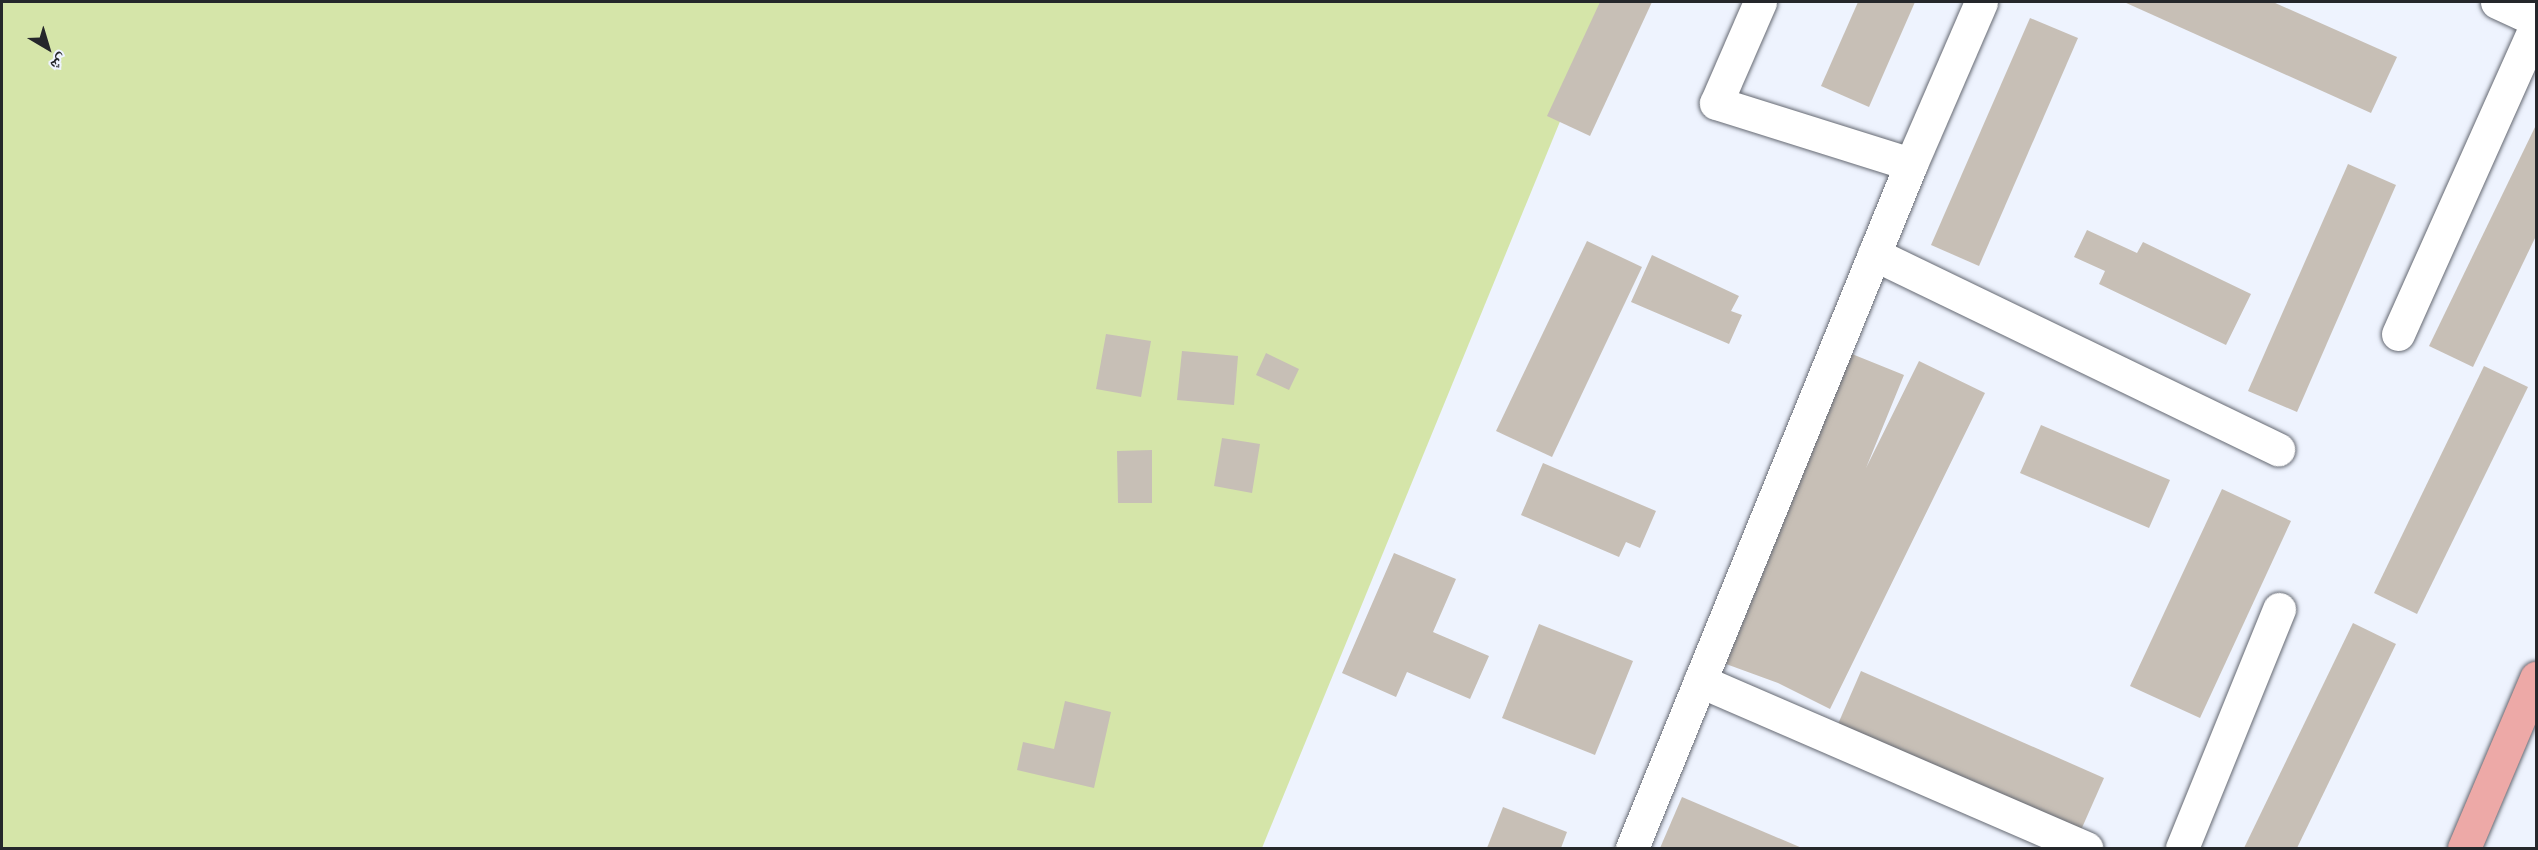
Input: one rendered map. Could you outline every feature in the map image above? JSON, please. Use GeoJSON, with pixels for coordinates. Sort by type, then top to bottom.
{"type":"FeatureCollection","features":[{"type":"Feature","properties":{"kind":"main road"},"geometry":{"type":"LineString","coordinates":[[2464,849],[2536,678]]}},
{"type":"Feature","properties":{"kind":"street"},"geometry":{"type":"LineString","coordinates":[[1760,2],[1716,103],[1911,164]]}},
{"type":"Feature","properties":{"kind":"street"},"geometry":{"type":"LineString","coordinates":[[1632,849],[1911,164],[1981,2]]}},
{"type":"Feature","properties":{"kind":"street"},"geometry":{"type":"LineString","coordinates":[[2497,2],[2536,20]]}},
{"type":"Feature","properties":{"kind":"street"},"geometry":{"type":"LineString","coordinates":[[2398,334],[2536,25]]}},
{"type":"Feature","properties":{"kind":"street"},"geometry":{"type":"LineString","coordinates":[[1874,254],[2278,449]]}},
{"type":"Feature","properties":{"kind":"street"},"geometry":{"type":"LineString","coordinates":[[2182,849],[2279,609]]}},
{"type":"Feature","properties":{"kind":"street"},"geometry":{"type":"LineString","coordinates":[[1700,681],[2086,849]]}},
{"type":"Feature","properties":{"kind":"green space"},"geometry":{"type":"Polygon","coordinates":[[[2,2],[1609,2],[1262,848],[2,848],[2,2]]]}},
{"type":"Feature","properties":{"kind":"building"},"geometry":{"type":"Polygon","coordinates":[[[1600,2],[1652,2],[1590,136],[1547,116],[1600,2]]]}},
{"type":"Feature","properties":{"kind":"building"},"geometry":{"type":"Polygon","coordinates":[[[1858,2],[1915,2],[1869,107],[1821,86],[1858,2]]]}},
{"type":"Feature","properties":{"kind":"building"},"geometry":{"type":"Polygon","coordinates":[[[2124,2],[2273,2],[2397,57],[2371,113],[2124,2]]]}},
{"type":"Feature","properties":{"kind":"building"},"geometry":{"type":"Polygon","coordinates":[[[2030,18],[2078,38],[1979,266],[1931,245],[2030,18]]]}},
{"type":"Feature","properties":{"kind":"building"},"geometry":{"type":"Polygon","coordinates":[[[2536,125],[2536,236],[2473,367],[2429,346],[2536,125]]]}},
{"type":"Feature","properties":{"kind":"building"},"geometry":{"type":"Polygon","coordinates":[[[2348,164],[2396,185],[2297,412],[2248,391],[2348,164]]]}},
{"type":"Feature","properties":{"kind":"building"},"geometry":{"type":"Polygon","coordinates":[[[2087,230],[2137,253],[2143,242],[2251,294],[2226,345],[2099,284],[2105,271],[2074,257],[2087,230]]]}},
{"type":"Feature","properties":{"kind":"building"},"geometry":{"type":"Polygon","coordinates":[[[1587,241],[1642,267],[1552,457],[1496,431],[1587,241]]]}},
{"type":"Feature","properties":{"kind":"building"},"geometry":{"type":"Polygon","coordinates":[[[1652,255],[1739,296],[1731,311],[1742,315],[1729,344],[1631,302],[1652,255]]]}},
{"type":"Feature","properties":{"kind":"building"},"geometry":{"type":"Polygon","coordinates":[[[1106,334],[1151,341],[1141,397],[1096,389],[1106,334]]]}},
{"type":"Feature","properties":{"kind":"building"},"geometry":{"type":"Polygon","coordinates":[[[1182,351],[1238,356],[1234,405],[1177,400],[1182,351]]]}},
{"type":"Feature","properties":{"kind":"building"},"geometry":{"type":"Polygon","coordinates":[[[1266,353],[1299,369],[1289,390],[1256,375],[1266,353]]]}},
{"type":"Feature","properties":{"kind":"building"},"geometry":{"type":"Polygon","coordinates":[[[1852,354],[1904,375],[1866,468],[1919,361],[1985,393],[1830,709],[1778,683],[1726,664],[1852,354]]]}},
{"type":"Feature","properties":{"kind":"building"},"geometry":{"type":"Polygon","coordinates":[[[2484,366],[2528,387],[2417,614],[2374,593],[2484,366]]]}},
{"type":"Feature","properties":{"kind":"building"},"geometry":{"type":"Polygon","coordinates":[[[2041,425],[2170,480],[2149,528],[2020,473],[2041,425]]]}},
{"type":"Feature","properties":{"kind":"building"},"geometry":{"type":"Polygon","coordinates":[[[1222,438],[1260,444],[1252,493],[1214,486],[1222,438]]]}},
{"type":"Feature","properties":{"kind":"building"},"geometry":{"type":"Polygon","coordinates":[[[1152,450],[1152,503],[1118,503],[1117,451],[1152,450]]]}},
{"type":"Feature","properties":{"kind":"building"},"geometry":{"type":"Polygon","coordinates":[[[1543,463],[1656,511],[1640,548],[1626,542],[1619,557],[1521,515],[1543,463]]]}},
{"type":"Feature","properties":{"kind":"building"},"geometry":{"type":"Polygon","coordinates":[[[2222,489],[2291,521],[2200,718],[2130,686],[2222,489]]]}},
{"type":"Feature","properties":{"kind":"building"},"geometry":{"type":"Polygon","coordinates":[[[1394,553],[1456,579],[1433,632],[1489,656],[1470,699],[1407,672],[1396,697],[1342,673],[1394,553]]]}},
{"type":"Feature","properties":{"kind":"building"},"geometry":{"type":"Polygon","coordinates":[[[2353,623],[2396,644],[2297,848],[2244,848],[2353,623]]]}},
{"type":"Feature","properties":{"kind":"building"},"geometry":{"type":"Polygon","coordinates":[[[1539,624],[1633,661],[1595,755],[1502,718],[1539,624]]]}},
{"type":"Feature","properties":{"kind":"building"},"geometry":{"type":"Polygon","coordinates":[[[1861,671],[2104,778],[2081,830],[1838,724],[1861,671]]]}},
{"type":"Feature","properties":{"kind":"building"},"geometry":{"type":"Polygon","coordinates":[[[1065,701],[1111,712],[1094,788],[1017,770],[1023,742],[1054,749],[1065,701]]]}},
{"type":"Feature","properties":{"kind":"building"},"geometry":{"type":"Polygon","coordinates":[[[1682,797],[1802,848],[1660,848],[1682,797]]]}},
{"type":"Feature","properties":{"kind":"building"},"geometry":{"type":"Polygon","coordinates":[[[1503,807],[1567,832],[1561,848],[1487,848],[1503,807]]]}}]}
